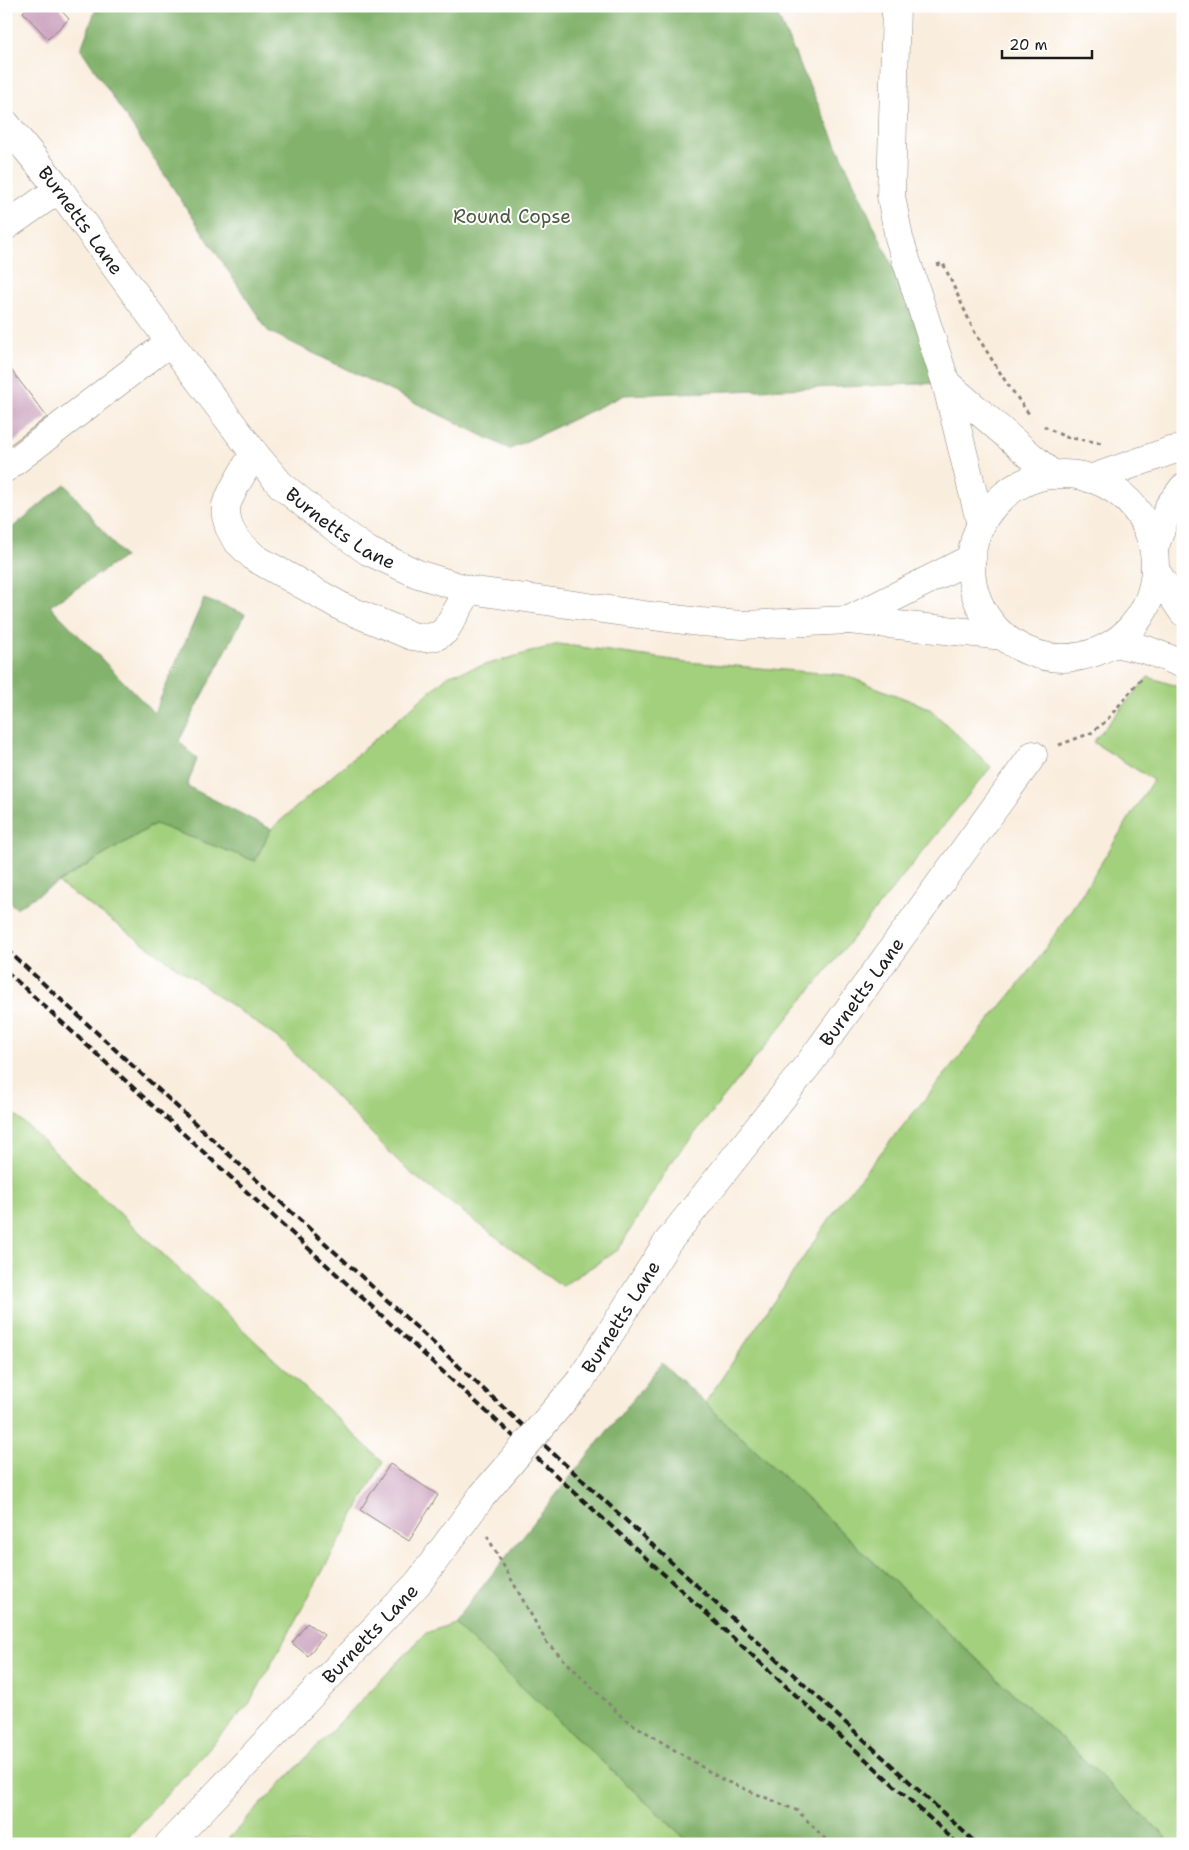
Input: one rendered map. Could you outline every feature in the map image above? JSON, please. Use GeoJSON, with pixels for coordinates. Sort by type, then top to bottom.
{"type":"FeatureCollection","features":[{"type":"Feature","properties":{"kind":"street"},"geometry":{"type":"LineString","coordinates":[[896,6],[891,196],[899,238],[946,383],[981,524]]}},
{"type":"Feature","properties":{"kind":"street","name":"Burnetts Lane"},"geometry":{"type":"LineString","coordinates":[[6,124],[59,188],[170,342],[254,453],[281,485],[323,519],[368,551],[418,574],[469,590],[700,622],[743,625],[849,620],[1004,636]]}},
{"type":"Feature","properties":{"kind":"street"},"geometry":{"type":"LineString","coordinates":[[6,226],[59,188]]}},
{"type":"Feature","properties":{"kind":"street"},"geometry":{"type":"LineString","coordinates":[[6,468],[170,342]]}},
{"type":"Feature","properties":{"kind":"street"},"geometry":{"type":"LineString","coordinates":[[946,383],[1052,475]]}},
{"type":"Feature","properties":{"kind":"street"},"geometry":{"type":"LineString","coordinates":[[1090,479],[1170,451],[1183,449]]}},
{"type":"Feature","properties":{"kind":"street"},"geometry":{"type":"LineString","coordinates":[[254,453],[234,486],[226,505],[226,516],[236,540],[255,558],[344,608],[412,636],[425,638],[437,636],[445,631],[469,590]]}},
{"type":"Feature","properties":{"kind":"street"},"geometry":{"type":"LineString","coordinates":[[1183,488],[1169,506],[1155,560],[1153,587],[1148,604],[1134,625],[1114,643],[1097,652],[1078,657],[1058,658],[1039,655],[1020,647],[1004,636],[989,620],[978,601],[972,580],[972,558],[981,524],[1004,497],[1018,486],[1035,479],[1052,475],[1078,476],[1106,485],[1132,505],[1142,518],[1149,533],[1155,560],[1183,612]]}},
{"type":"Feature","properties":{"kind":"street","name":"Burnetts Lane"},"geometry":{"type":"LineString","coordinates":[[849,620],[972,558]]}},
{"type":"Feature","properties":{"kind":"street"},"geometry":{"type":"LineString","coordinates":[[1114,643],[1147,650],[1183,664]]}},
{"type":"Feature","properties":{"kind":"street","name":"Burnetts Lane"},"geometry":{"type":"LineString","coordinates":[[169,1844],[418,1582],[476,1502],[580,1381],[667,1243],[811,1061],[1033,755]]}},
{"type":"Feature","properties":{"kind":"path"},"geometry":{"type":"LineString","coordinates":[[911,275],[943,263],[974,331],[1006,382],[1035,421]]}},
{"type":"Feature","properties":{"kind":"path"},"geometry":{"type":"LineString","coordinates":[[1042,425],[1065,437],[1109,443]]}},
{"type":"Feature","properties":{"kind":"path"},"geometry":{"type":"LineString","coordinates":[[1033,755],[1091,733],[1105,722],[1143,676],[1155,653]]}},
{"type":"Feature","properties":{"kind":"path"},"geometry":{"type":"LineString","coordinates":[[476,1502],[547,1643],[622,1718],[722,1780],[798,1811],[830,1844]]}},
{"type":"Feature","properties":{"kind":"green space","name":"Round Copse"},"geometry":{"type":"Polygon","coordinates":[[[97,6],[773,6],[946,383],[624,395],[510,449],[268,331],[81,49],[97,6]]]}},
{"type":"Feature","properties":{"kind":"green space"},"geometry":{"type":"Polygon","coordinates":[[[65,484],[124,557],[50,606],[154,713],[204,599],[245,614],[179,741],[197,759],[187,786],[271,829],[255,861],[155,824],[16,908],[6,899],[6,533],[65,484]]]}},
{"type":"Feature","properties":{"kind":"green space"},"geometry":{"type":"Polygon","coordinates":[[[559,644],[687,662],[844,675],[929,708],[991,767],[670,1164],[618,1250],[562,1286],[408,1171],[282,1041],[58,883],[155,824],[255,860],[271,829],[449,675],[559,644]]]}},
{"type":"Feature","properties":{"kind":"green space"},"geometry":{"type":"Polygon","coordinates":[[[1148,677],[1183,688],[1183,1844],[1173,1844],[705,1403],[843,1199],[1033,967],[1083,892],[1153,780],[1093,742],[1148,677]]]}},
{"type":"Feature","properties":{"kind":"green space"},"geometry":{"type":"Polygon","coordinates":[[[6,1106],[383,1462],[249,1704],[122,1844],[6,1844],[6,1106]]]}},
{"type":"Feature","properties":{"kind":"green space"},"geometry":{"type":"Polygon","coordinates":[[[662,1363],[1173,1844],[691,1844],[453,1623],[662,1363]]]}},
{"type":"Feature","properties":{"kind":"green space"},"geometry":{"type":"Polygon","coordinates":[[[453,1623],[691,1844],[223,1844],[426,1633],[453,1623]]]}},
{"type":"Feature","properties":{"kind":"building"},"geometry":{"type":"Polygon","coordinates":[[[29,6],[57,6],[69,19],[48,39],[23,12],[29,6]]]}},
{"type":"Feature","properties":{"kind":"building"},"geometry":{"type":"Polygon","coordinates":[[[6,363],[47,417],[6,448],[6,363]]]}},
{"type":"Feature","properties":{"kind":"building"},"geometry":{"type":"Polygon","coordinates":[[[390,1464],[438,1495],[409,1541],[360,1510],[390,1464]]]}},
{"type":"Feature","properties":{"kind":"building"},"geometry":{"type":"Polygon","coordinates":[[[307,1623],[324,1635],[308,1656],[292,1643],[307,1623]]]}},
{"type":"Feature","properties":{"kind":"railway"},"geometry":{"type":"LineString","coordinates":[[6,949],[977,1844]]}},
{"type":"Feature","properties":{"kind":"railway"},"geometry":{"type":"LineString","coordinates":[[6,971],[958,1844]]}}]}
